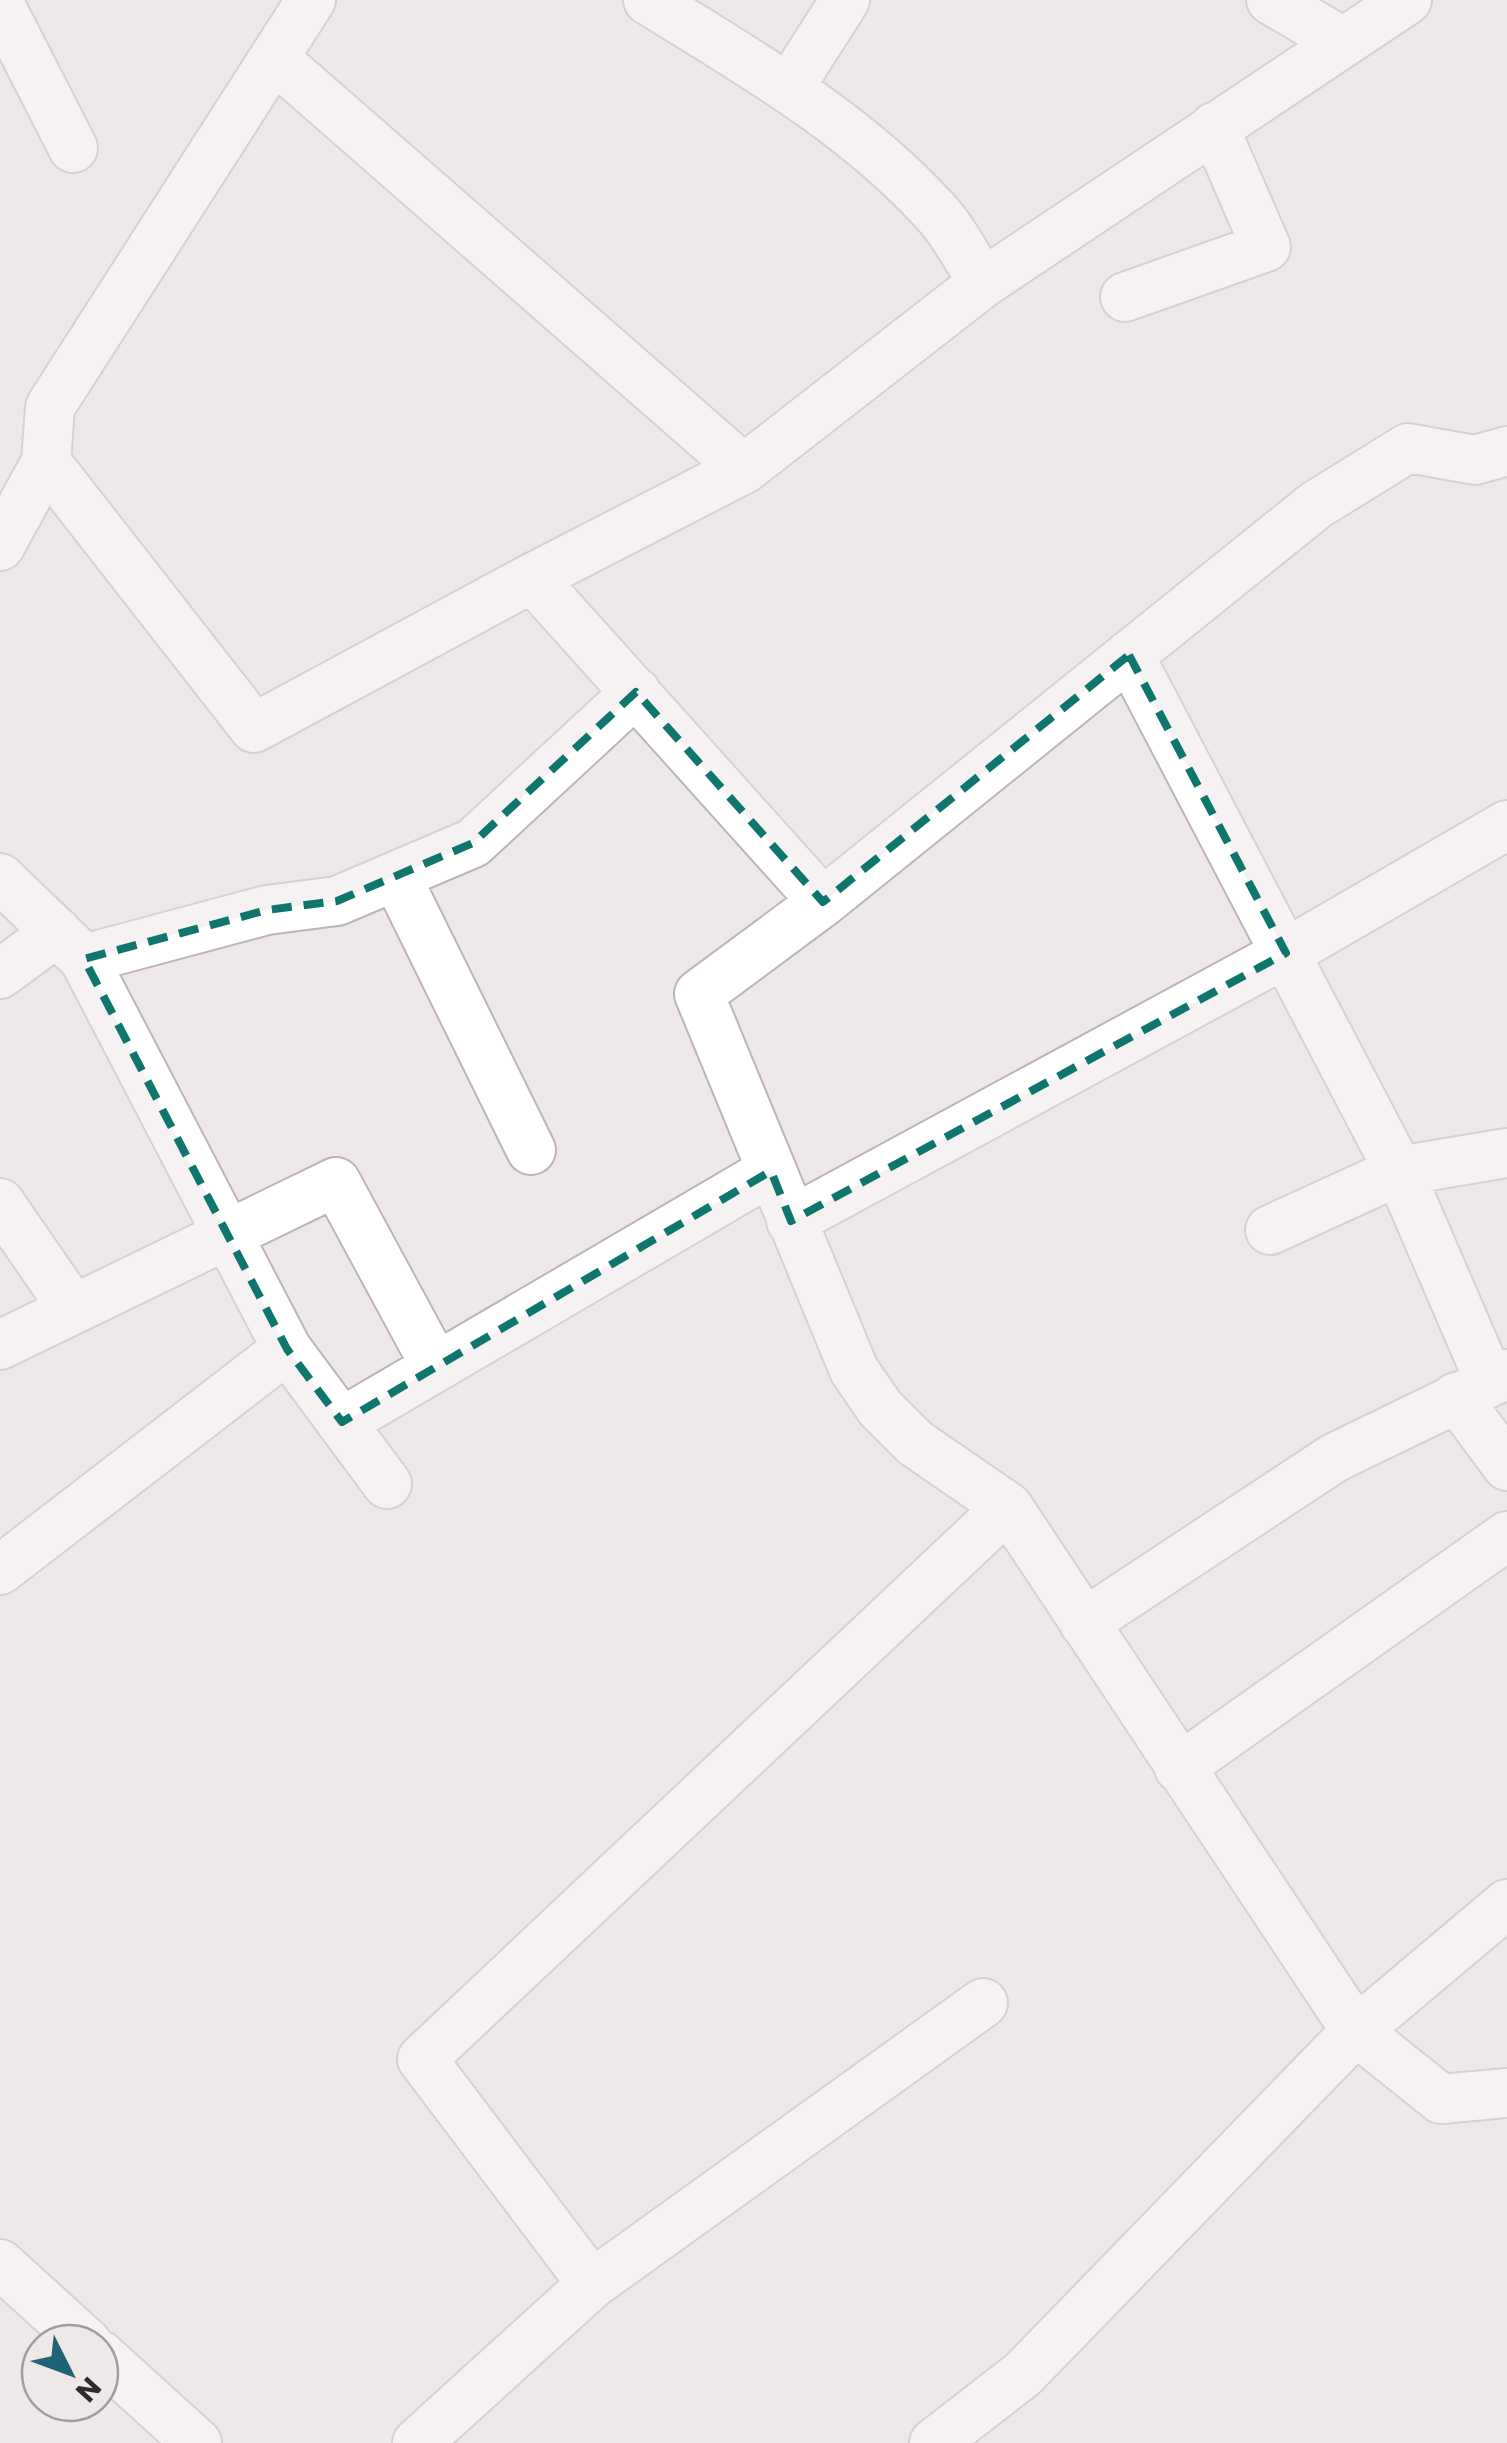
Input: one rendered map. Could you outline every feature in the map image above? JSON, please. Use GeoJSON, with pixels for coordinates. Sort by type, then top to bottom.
{"type":"FeatureCollection","features":[{"type":"Feature","properties":{"kind":"street"},"geometry":{"type":"LineString","coordinates":[[0,546],[46,462],[50,407],[311,0]]}},
{"type":"Feature","properties":{"kind":"street"},"geometry":{"type":"LineString","coordinates":[[648,0],[789,88],[870,145],[935,210],[983,282]]}},
{"type":"Feature","properties":{"kind":"street"},"geometry":{"type":"LineString","coordinates":[[789,88],[845,0]]}},
{"type":"Feature","properties":{"kind":"street"},"geometry":{"type":"LineString","coordinates":[[1270,0],[1343,42]]}},
{"type":"Feature","properties":{"kind":"street"},"geometry":{"type":"LineString","coordinates":[[46,462],[254,728],[744,469],[983,282],[1407,0]]}},
{"type":"Feature","properties":{"kind":"street"},"geometry":{"type":"LineString","coordinates":[[0,5],[74,148]]}},
{"type":"Feature","properties":{"kind":"street"},"geometry":{"type":"LineString","coordinates":[[275,59],[744,469]]}},
{"type":"Feature","properties":{"kind":"street"},"geometry":{"type":"LineString","coordinates":[[1125,296],[1266,246],[1214,127]]}},
{"type":"Feature","properties":{"kind":"street"},"geometry":{"type":"LineString","coordinates":[[1507,451],[1475,460],[1408,448],[1316,505],[823,902],[698,994],[854,1370],[880,1408],[915,1443],[1008,1507],[1356,2030],[1441,2099],[1507,2093]]}},
{"type":"Feature","properties":{"kind":"street"},"geometry":{"type":"LineString","coordinates":[[532,578],[823,902]]}},
{"type":"Feature","properties":{"kind":"street"},"geometry":{"type":"LineString","coordinates":[[1129,655],[1399,1171],[1485,1385],[1507,1466]]}},
{"type":"Feature","properties":{"kind":"street"},"geometry":{"type":"LineString","coordinates":[[0,974],[71,945],[337,901],[473,843],[636,692]]}},
{"type":"Feature","properties":{"kind":"street"},"geometry":{"type":"LineString","coordinates":[[791,1221],[1286,953],[1507,826]]}},
{"type":"Feature","properties":{"kind":"street"},"geometry":{"type":"LineString","coordinates":[[396,876],[531,1150]]}},
{"type":"Feature","properties":{"kind":"street"},"geometry":{"type":"LineString","coordinates":[[0,878],[71,945],[287,1350],[387,1484]]}},
{"type":"Feature","properties":{"kind":"street"},"geometry":{"type":"LineString","coordinates":[[1270,1230],[1399,1171],[1507,1153]]}},
{"type":"Feature","properties":{"kind":"street"},"geometry":{"type":"LineString","coordinates":[[342,1422],[771,1171]]}},
{"type":"Feature","properties":{"kind":"street"},"geometry":{"type":"LineString","coordinates":[[0,1345],[336,1182],[436,1367]]}},
{"type":"Feature","properties":{"kind":"street"},"geometry":{"type":"LineString","coordinates":[[0,1203],[73,1309]]}},
{"type":"Feature","properties":{"kind":"street"},"geometry":{"type":"LineString","coordinates":[[0,1570],[287,1350]]}},
{"type":"Feature","properties":{"kind":"street"},"geometry":{"type":"LineString","coordinates":[[1084,1623],[1334,1458],[1485,1385]]}},
{"type":"Feature","properties":{"kind":"street"},"geometry":{"type":"LineString","coordinates":[[592,2284],[422,2059],[1008,1507]]}},
{"type":"Feature","properties":{"kind":"street"},"geometry":{"type":"LineString","coordinates":[[1179,1768],[1507,1536]]}},
{"type":"Feature","properties":{"kind":"street"},"geometry":{"type":"LineString","coordinates":[[934,2443],[1024,2374],[1356,2030],[1507,1904]]}},
{"type":"Feature","properties":{"kind":"street"},"geometry":{"type":"LineString","coordinates":[[417,2443],[592,2284],[983,2003]]}},
{"type":"Feature","properties":{"kind":"street"},"geometry":{"type":"LineString","coordinates":[[0,2264],[65,2323]]}},
{"type":"Feature","properties":{"kind":"street"},"geometry":{"type":"LineString","coordinates":[[120,2373],[197,2443]]}},
{"type":"Feature","properties":{"kind":"highlighted area"},"geometry":{"type":"Polygon","coordinates":[[[1129,655],[1286,953],[791,1221],[771,1171],[342,1422],[287,1349],[84,959],[267,910],[337,901],[473,843],[636,692],[823,902],[1129,655]]]}}]}
